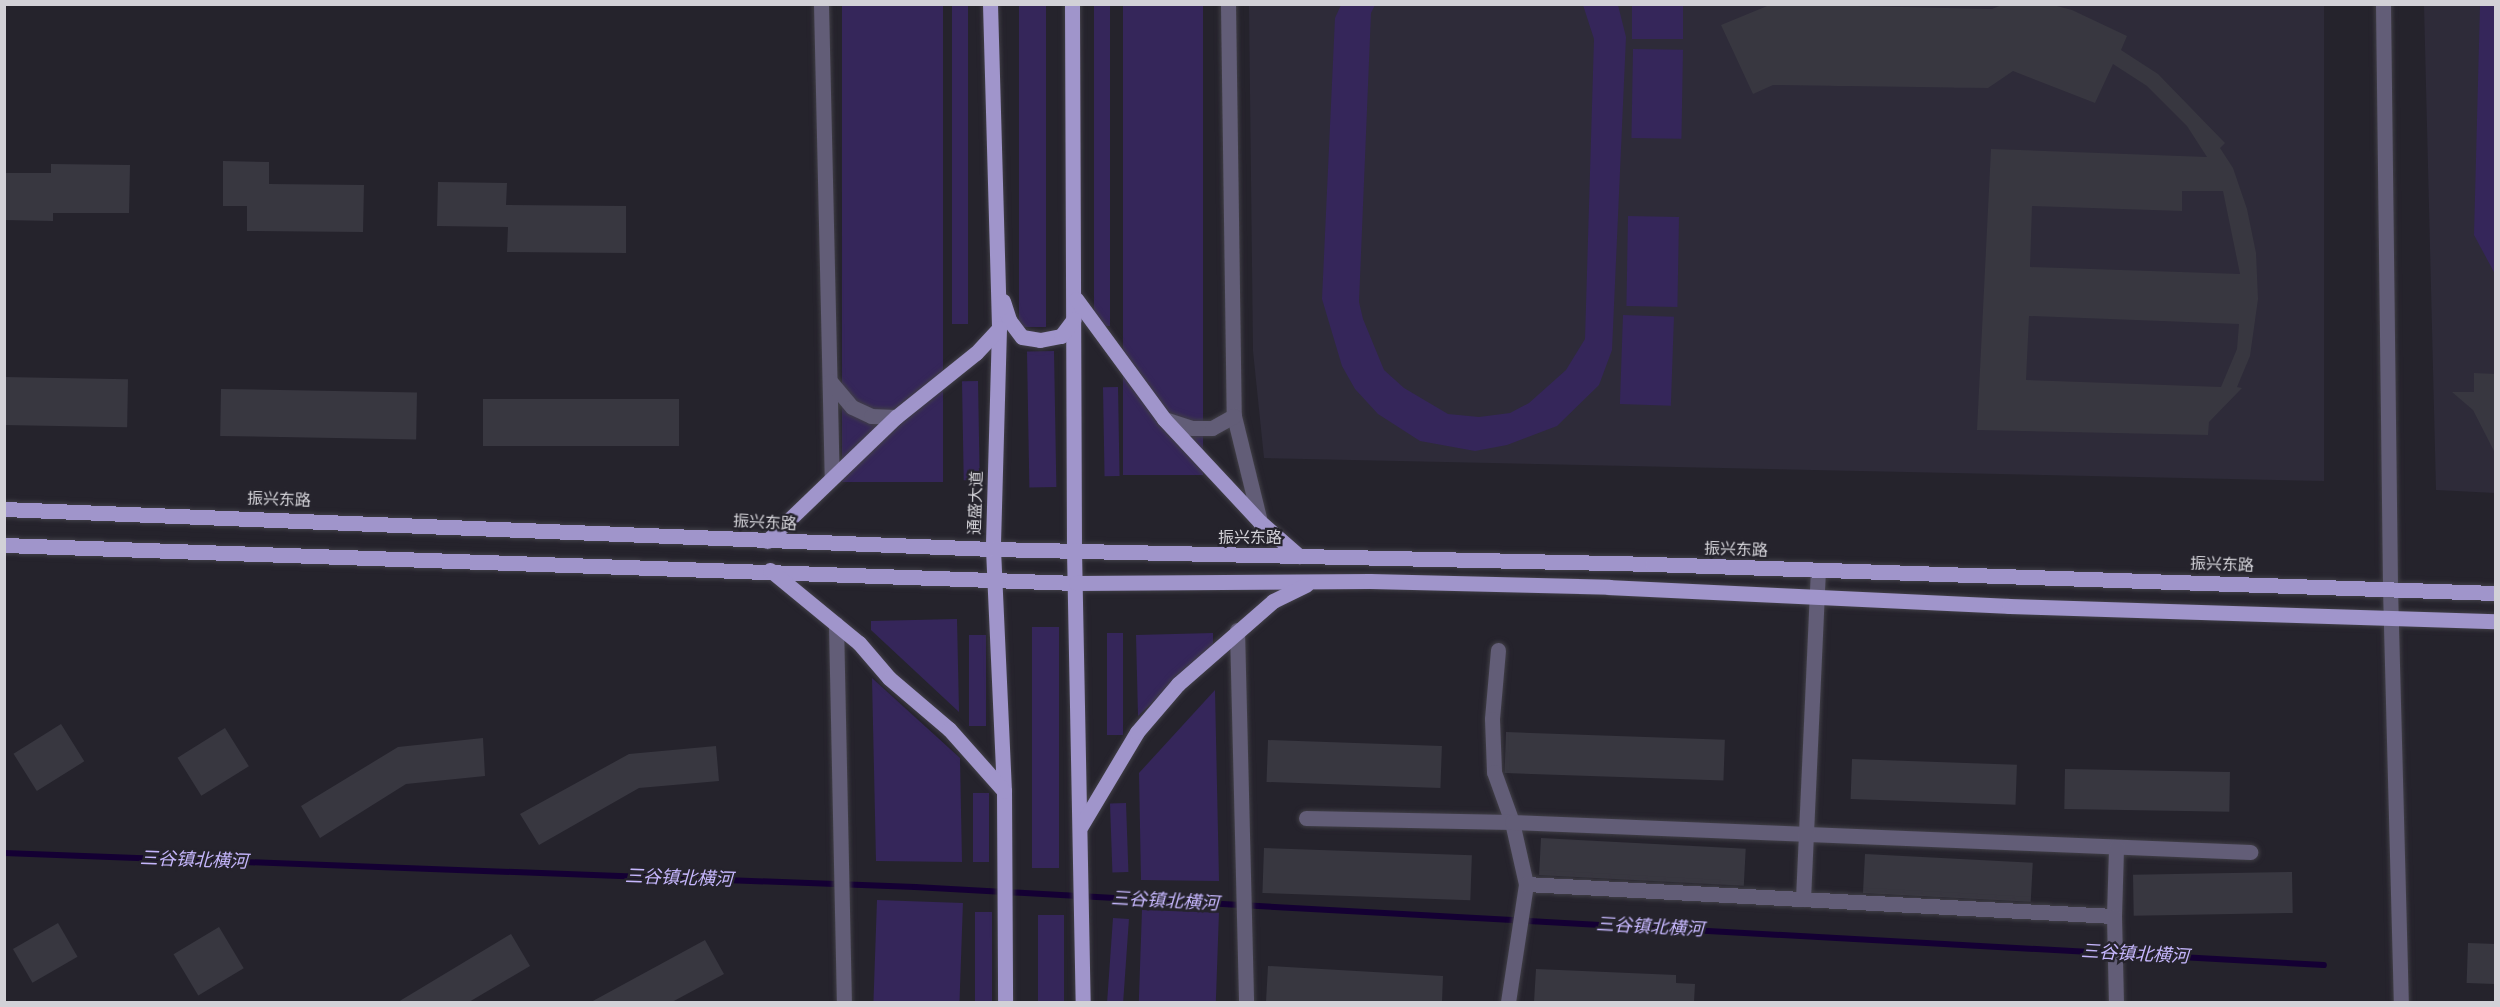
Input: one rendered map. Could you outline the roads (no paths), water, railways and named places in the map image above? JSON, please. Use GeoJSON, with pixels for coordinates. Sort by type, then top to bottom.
{"type":"FeatureCollection","features":[{"type":"Feature","properties":{"kind":"main road","name":"通盛大道"},"geometry":{"type":"LineString","coordinates":[[990,4],[999,328],[993,579],[1004,791],[1005,1002]]}},
{"type":"Feature","properties":{"kind":"main road"},"geometry":{"type":"LineString","coordinates":[[1072,4],[1074,550],[1083,1002]]}},
{"type":"Feature","properties":{"kind":"main road"},"geometry":{"type":"LineString","coordinates":[[998,287],[1009,320],[1022,337],[1040,340],[1061,336],[1074,319]]}},
{"type":"Feature","properties":{"kind":"main road"},"geometry":{"type":"LineString","coordinates":[[1074,296],[1089,322],[1164,419],[1260,522],[1299,556]]}},
{"type":"Feature","properties":{"kind":"main road"},"geometry":{"type":"LineString","coordinates":[[767,541],[832,476],[896,417],[968,360],[999,328]]}},
{"type":"Feature","properties":{"kind":"main road","name":"振兴东路"},"geometry":{"type":"LineString","coordinates":[[4,509],[360,521],[767,541],[993,549],[1299,556],[2496,593]]}},
{"type":"Feature","properties":{"kind":"main road"},"geometry":{"type":"LineString","coordinates":[[4,545],[770,570],[1076,584],[1312,582],[1816,595],[2009,606],[2496,621]]}},
{"type":"Feature","properties":{"kind":"main road"},"geometry":{"type":"LineString","coordinates":[[770,570],[859,642],[889,678],[949,729],[1004,791]]}},
{"type":"Feature","properties":{"kind":"main road"},"geometry":{"type":"LineString","coordinates":[[1080,828],[1137,732],[1178,684],[1273,601],[1312,582]]}},
{"type":"Feature","properties":{"kind":"street"},"geometry":{"type":"LineString","coordinates":[[821,4],[832,476]]}},
{"type":"Feature","properties":{"kind":"street"},"geometry":{"type":"LineString","coordinates":[[1228,4],[1234,416],[1260,522]]}},
{"type":"Feature","properties":{"kind":"street"},"geometry":{"type":"LineString","coordinates":[[2383,4],[2390,617],[2401,1002]]}},
{"type":"Feature","properties":{"kind":"street"},"geometry":{"type":"LineString","coordinates":[[830,381],[852,406],[871,416],[896,417]]}},
{"type":"Feature","properties":{"kind":"street"},"geometry":{"type":"LineString","coordinates":[[1164,419],[1192,428],[1212,428],[1234,416]]}},
{"type":"Feature","properties":{"kind":"street"},"geometry":{"type":"LineString","coordinates":[[1803,899],[1818,572]]}},
{"type":"Feature","properties":{"kind":"street"},"geometry":{"type":"LineString","coordinates":[[836,624],[844,1002]]}},
{"type":"Feature","properties":{"kind":"street"},"geometry":{"type":"LineString","coordinates":[[1238,630],[1246,1002]]}},
{"type":"Feature","properties":{"kind":"street"},"geometry":{"type":"LineString","coordinates":[[1498,650],[1492,719],[1494,772],[1512,822],[1526,884],[1508,1002]]}},
{"type":"Feature","properties":{"kind":"street"},"geometry":{"type":"LineString","coordinates":[[1306,818],[1512,822],[2250,852]]}},
{"type":"Feature","properties":{"kind":"street"},"geometry":{"type":"LineString","coordinates":[[2116,847],[2114,916],[2116,1002]]}},
{"type":"Feature","properties":{"kind":"street"},"geometry":{"type":"LineString","coordinates":[[1526,884],[2114,916]]}},
{"type":"Feature","properties":{"kind":"waterway","name":"三谷镇北横河"},"geometry":{"type":"LineString","coordinates":[[4,853],[915,887],[2324,965]]}}]}
